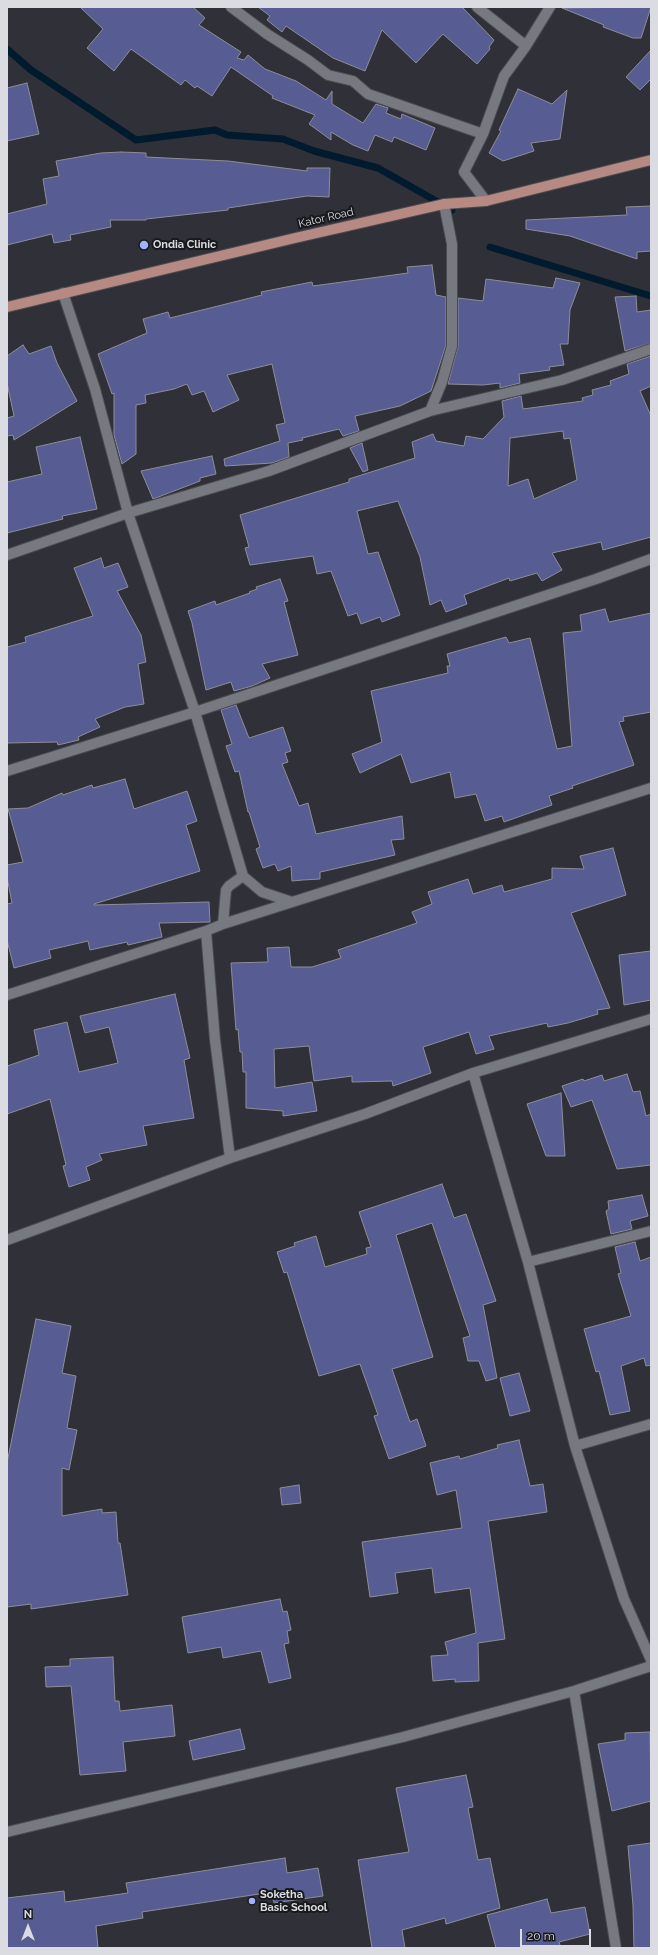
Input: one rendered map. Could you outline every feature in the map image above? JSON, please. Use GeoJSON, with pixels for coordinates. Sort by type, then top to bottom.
{"type":"FeatureCollection","features":[{"type":"Feature","properties":{"kind":"main road","name":"Kator Road"},"geometry":{"type":"LineString","coordinates":[[7,307],[444,204],[486,201],[651,160]]}},
{"type":"Feature","properties":{"kind":"street"},"geometry":{"type":"LineString","coordinates":[[231,7],[267,34],[308,60],[328,75],[353,81],[368,94],[483,134]]}},
{"type":"Feature","properties":{"kind":"street"},"geometry":{"type":"LineString","coordinates":[[477,7],[526,46]]}},
{"type":"Feature","properties":{"kind":"street"},"geometry":{"type":"LineString","coordinates":[[486,201],[464,172],[483,134],[504,76],[526,46],[550,7]]}},
{"type":"Feature","properties":{"kind":"street"},"geometry":{"type":"LineString","coordinates":[[430,412],[442,382],[452,346],[452,244],[444,204]]}},
{"type":"Feature","properties":{"kind":"street"},"geometry":{"type":"LineString","coordinates":[[63,293],[94,389],[128,513],[195,712],[243,876],[262,892],[292,902]]}},
{"type":"Feature","properties":{"kind":"street"},"geometry":{"type":"LineString","coordinates":[[7,555],[128,513],[269,471],[430,412],[562,380],[651,349]]}},
{"type":"Feature","properties":{"kind":"street"},"geometry":{"type":"LineString","coordinates":[[7,771],[195,712],[596,579],[651,559]]}},
{"type":"Feature","properties":{"kind":"street"},"geometry":{"type":"LineString","coordinates":[[7,996],[206,931],[223,924],[651,788]]}},
{"type":"Feature","properties":{"kind":"street"},"geometry":{"type":"LineString","coordinates":[[223,924],[226,890],[243,876]]}},
{"type":"Feature","properties":{"kind":"street"},"geometry":{"type":"LineString","coordinates":[[206,931],[216,1040],[230,1158]]}},
{"type":"Feature","properties":{"kind":"street"},"geometry":{"type":"LineString","coordinates":[[7,1240],[230,1158],[365,1114],[473,1073],[651,1019]]}},
{"type":"Feature","properties":{"kind":"street"},"geometry":{"type":"LineString","coordinates":[[473,1073],[528,1262],[575,1446],[624,1599],[651,1660]]}},
{"type":"Feature","properties":{"kind":"street"},"geometry":{"type":"LineString","coordinates":[[528,1262],[651,1231]]}},
{"type":"Feature","properties":{"kind":"street"},"geometry":{"type":"LineString","coordinates":[[575,1446],[651,1424]]}},
{"type":"Feature","properties":{"kind":"street"},"geometry":{"type":"LineString","coordinates":[[7,1832],[403,1738],[574,1691],[651,1666]]}},
{"type":"Feature","properties":{"kind":"street"},"geometry":{"type":"LineString","coordinates":[[574,1691],[616,1948]]}},
{"type":"Feature","properties":{"kind":"building"},"geometry":{"type":"Polygon","coordinates":[[[80,7],[193,7],[205,18],[199,25],[241,52],[237,58],[244,60],[248,55],[265,69],[296,81],[326,100],[332,91],[332,104],[363,123],[376,104],[388,108],[386,113],[401,119],[402,114],[435,128],[426,150],[394,137],[392,142],[375,135],[368,151],[353,145],[331,132],[331,140],[309,124],[315,115],[272,98],[273,96],[231,67],[212,96],[197,86],[195,88],[185,80],[181,85],[131,49],[114,71],[87,48],[103,29],[80,7]]]}},
{"type":"Feature","properties":{"kind":"building"},"geometry":{"type":"Polygon","coordinates":[[[258,7],[462,7],[494,40],[489,47],[490,49],[477,64],[443,34],[416,63],[382,30],[365,71],[333,58],[286,26],[282,32],[267,20],[270,16],[258,7]]]}},
{"type":"Feature","properties":{"kind":"building"},"geometry":{"type":"Polygon","coordinates":[[[651,7],[641,38],[633,38],[603,27],[604,25],[562,8],[651,7]]]}},
{"type":"Feature","properties":{"kind":"building"},"geometry":{"type":"Polygon","coordinates":[[[651,50],[651,79],[640,90],[626,77],[651,50]]]}},
{"type":"Feature","properties":{"kind":"building"},"geometry":{"type":"Polygon","coordinates":[[[27,83],[39,134],[7,141],[7,88],[27,83]]]}},
{"type":"Feature","properties":{"kind":"building"},"geometry":{"type":"Polygon","coordinates":[[[518,89],[552,104],[567,90],[560,139],[531,143],[534,151],[503,161],[489,153],[501,131],[499,130],[518,89]]]}},
{"type":"Feature","properties":{"kind":"building"},"geometry":{"type":"Polygon","coordinates":[[[101,153],[146,153],[146,157],[228,161],[307,171],[307,168],[330,168],[329,197],[307,196],[228,208],[228,210],[146,220],[110,220],[111,227],[70,235],[71,240],[54,243],[52,234],[7,245],[7,214],[47,204],[43,179],[59,176],[56,161],[101,153]]]}},
{"type":"Feature","properties":{"kind":"building"},"geometry":{"type":"Polygon","coordinates":[[[651,206],[651,251],[637,252],[637,259],[570,236],[526,229],[526,220],[627,215],[626,207],[651,206]]]}},
{"type":"Feature","properties":{"kind":"building"},"geometry":{"type":"Polygon","coordinates":[[[432,265],[436,295],[446,297],[446,345],[431,391],[400,406],[355,416],[359,431],[343,436],[339,429],[288,443],[289,457],[272,463],[225,466],[224,459],[280,441],[276,425],[285,423],[272,364],[227,375],[239,400],[213,412],[204,391],[192,395],[187,384],[174,389],[145,395],[146,403],[136,405],[136,454],[122,464],[114,435],[114,393],[112,394],[98,354],[147,333],[143,319],[168,312],[170,318],[262,295],[261,292],[312,282],[313,286],[408,273],[407,267],[432,265]]]}},
{"type":"Feature","properties":{"kind":"building"},"geometry":{"type":"Polygon","coordinates":[[[556,278],[580,283],[570,310],[568,344],[560,344],[564,365],[549,367],[550,370],[519,374],[520,383],[500,388],[500,383],[483,385],[448,384],[458,346],[458,298],[483,301],[486,279],[553,288],[556,278]]]}},
{"type":"Feature","properties":{"kind":"building"},"geometry":{"type":"Polygon","coordinates":[[[636,296],[637,312],[651,310],[651,343],[625,351],[615,297],[636,296]]]}},
{"type":"Feature","properties":{"kind":"building"},"geometry":{"type":"Polygon","coordinates":[[[23,345],[29,354],[51,346],[57,363],[77,401],[14,440],[13,435],[7,436],[7,418],[14,416],[7,383],[7,356],[23,345]]]}},
{"type":"Feature","properties":{"kind":"building"},"geometry":{"type":"Polygon","coordinates":[[[651,356],[651,386],[640,391],[651,416],[651,537],[603,550],[601,542],[552,553],[562,570],[542,581],[537,573],[510,581],[509,578],[464,595],[467,604],[446,612],[441,600],[430,605],[420,557],[398,501],[357,511],[368,554],[378,552],[400,615],[382,622],[380,617],[361,624],[357,613],[348,616],[331,571],[317,574],[313,556],[250,565],[245,548],[249,547],[240,515],[349,482],[349,479],[415,458],[412,442],[433,434],[436,441],[464,446],[466,436],[483,439],[504,417],[502,401],[521,396],[523,409],[583,401],[582,398],[593,395],[592,390],[611,385],[610,381],[629,374],[627,364],[651,356]],[[563,431],[510,438],[508,486],[528,479],[534,499],[577,480],[570,438],[564,439],[563,431]]]}},
{"type":"Feature","properties":{"kind":"building"},"geometry":{"type":"Polygon","coordinates":[[[80,437],[97,509],[62,516],[63,519],[7,533],[7,482],[42,474],[36,447],[80,437]]]}},
{"type":"Feature","properties":{"kind":"building"},"geometry":{"type":"Polygon","coordinates":[[[362,443],[368,470],[363,472],[350,448],[362,443]]]}},
{"type":"Feature","properties":{"kind":"building"},"geometry":{"type":"Polygon","coordinates":[[[212,456],[216,474],[200,478],[200,481],[153,499],[141,471],[212,456]]]}},
{"type":"Feature","properties":{"kind":"building"},"geometry":{"type":"Polygon","coordinates":[[[101,558],[104,568],[118,563],[128,587],[117,591],[141,635],[146,662],[138,664],[144,704],[125,707],[95,719],[100,727],[78,737],[79,740],[58,745],[57,742],[7,743],[7,647],[26,642],[25,637],[93,616],[74,568],[101,558]]]}},
{"type":"Feature","properties":{"kind":"building"},"geometry":{"type":"Polygon","coordinates":[[[280,579],[288,601],[284,602],[298,655],[262,664],[270,678],[252,686],[234,691],[231,682],[206,690],[192,623],[188,611],[215,601],[216,605],[250,593],[249,592],[257,589],[256,587],[280,579]]]}},
{"type":"Feature","properties":{"kind":"building"},"geometry":{"type":"Polygon","coordinates":[[[605,609],[609,622],[651,613],[651,712],[623,717],[624,721],[619,722],[634,765],[572,786],[573,788],[549,796],[552,805],[504,822],[502,816],[485,821],[476,794],[455,798],[450,772],[411,783],[401,754],[360,773],[352,754],[382,742],[371,691],[448,673],[447,666],[450,666],[447,654],[506,637],[509,643],[530,638],[557,749],[572,746],[563,633],[582,631],[580,615],[605,609]]]}},
{"type":"Feature","properties":{"kind":"building"},"geometry":{"type":"Polygon","coordinates":[[[236,705],[249,738],[283,727],[291,751],[285,753],[288,762],[282,764],[299,806],[308,803],[316,834],[402,816],[404,839],[391,840],[395,855],[320,872],[320,879],[292,881],[291,866],[278,871],[275,864],[263,868],[256,849],[260,847],[248,812],[239,771],[235,772],[226,746],[232,744],[221,710],[236,705]]]}},
{"type":"Feature","properties":{"kind":"building"},"geometry":{"type":"Polygon","coordinates":[[[125,779],[134,809],[187,791],[197,821],[186,825],[200,871],[94,905],[209,902],[210,922],[159,923],[162,937],[128,945],[127,942],[90,950],[88,941],[49,950],[51,958],[14,968],[7,940],[7,904],[12,903],[7,877],[7,865],[23,862],[8,809],[28,808],[62,793],[63,795],[92,785],[93,788],[125,779]]]}},
{"type":"Feature","properties":{"kind":"building"},"geometry":{"type":"Polygon","coordinates":[[[613,848],[626,895],[571,913],[610,1008],[597,1010],[598,1014],[568,1023],[548,1027],[547,1023],[489,1036],[494,1049],[476,1054],[469,1032],[423,1047],[431,1073],[393,1086],[392,1081],[352,1082],[352,1076],[314,1081],[309,1046],[274,1049],[275,1088],[312,1082],[317,1111],[283,1116],[283,1111],[246,1108],[246,1072],[243,1072],[242,1052],[240,1052],[238,1029],[236,1030],[231,963],[268,962],[267,948],[289,947],[291,967],[312,967],[341,958],[338,950],[417,923],[412,912],[432,904],[428,892],[468,879],[473,894],[502,885],[504,892],[552,879],[552,868],[584,869],[580,856],[613,848]]]}},
{"type":"Feature","properties":{"kind":"building"},"geometry":{"type":"Polygon","coordinates":[[[651,951],[651,1000],[624,1005],[619,955],[651,951]]]}},
{"type":"Feature","properties":{"kind":"building"},"geometry":{"type":"Polygon","coordinates":[[[175,994],[190,1058],[184,1060],[194,1118],[143,1126],[147,1145],[99,1154],[102,1160],[86,1167],[90,1180],[69,1187],[63,1166],[66,1165],[50,1099],[7,1114],[7,1066],[39,1055],[34,1030],[67,1022],[79,1072],[118,1063],[109,1027],[85,1033],[80,1016],[175,994]]]}},
{"type":"Feature","properties":{"kind":"building"},"geometry":{"type":"Polygon","coordinates":[[[627,1074],[633,1092],[640,1091],[646,1116],[651,1114],[651,1165],[617,1169],[592,1100],[571,1107],[562,1086],[602,1075],[604,1081],[627,1074]]]}},
{"type":"Feature","properties":{"kind":"building"},"geometry":{"type":"Polygon","coordinates":[[[561,1093],[565,1156],[546,1156],[527,1104],[561,1093]]]}},
{"type":"Feature","properties":{"kind":"building"},"geometry":{"type":"Polygon","coordinates":[[[442,1184],[454,1218],[466,1214],[496,1301],[483,1305],[497,1378],[486,1381],[479,1361],[468,1361],[463,1338],[470,1336],[432,1223],[396,1235],[433,1357],[392,1369],[410,1422],[417,1419],[426,1446],[389,1459],[374,1416],[378,1415],[360,1364],[319,1376],[287,1272],[284,1273],[277,1252],[295,1246],[294,1243],[316,1236],[325,1267],[367,1254],[366,1248],[371,1247],[359,1212],[442,1184]]]}},
{"type":"Feature","properties":{"kind":"building"},"geometry":{"type":"Polygon","coordinates":[[[642,1195],[648,1216],[630,1221],[632,1229],[611,1234],[606,1211],[609,1209],[608,1201],[642,1195]]]}},
{"type":"Feature","properties":{"kind":"building"},"geometry":{"type":"Polygon","coordinates":[[[635,1242],[640,1261],[651,1257],[651,1365],[646,1366],[644,1358],[621,1366],[630,1411],[610,1415],[599,1371],[596,1372],[584,1329],[631,1316],[618,1274],[621,1273],[615,1247],[635,1242]]]}},
{"type":"Feature","properties":{"kind":"building"},"geometry":{"type":"Polygon","coordinates":[[[36,1319],[71,1326],[62,1373],[76,1376],[67,1428],[77,1430],[69,1470],[62,1468],[62,1516],[102,1509],[102,1513],[116,1512],[118,1543],[120,1543],[128,1595],[31,1609],[31,1604],[7,1607],[7,1463],[36,1319]]]}},
{"type":"Feature","properties":{"kind":"building"},"geometry":{"type":"Polygon","coordinates":[[[519,1373],[530,1411],[510,1416],[500,1378],[519,1373]]]}},
{"type":"Feature","properties":{"kind":"building"},"geometry":{"type":"Polygon","coordinates":[[[519,1440],[530,1486],[543,1484],[547,1512],[488,1521],[505,1639],[478,1643],[479,1681],[455,1682],[455,1679],[433,1681],[431,1656],[448,1655],[445,1642],[476,1633],[470,1588],[435,1593],[432,1568],[395,1573],[398,1593],[370,1597],[362,1542],[462,1528],[456,1490],[437,1495],[430,1463],[459,1456],[460,1459],[498,1448],[497,1445],[519,1440]]]}},
{"type":"Feature","properties":{"kind":"building"},"geometry":{"type":"Polygon","coordinates":[[[299,1485],[301,1503],[282,1505],[280,1488],[299,1485]]]}},
{"type":"Feature","properties":{"kind":"building"},"geometry":{"type":"Polygon","coordinates":[[[280,1599],[283,1612],[287,1611],[291,1630],[287,1631],[289,1643],[284,1644],[291,1678],[269,1683],[261,1651],[223,1658],[221,1647],[188,1653],[182,1617],[280,1599]]]}},
{"type":"Feature","properties":{"kind":"building"},"geometry":{"type":"Polygon","coordinates":[[[113,1657],[115,1701],[119,1701],[120,1711],[172,1705],[175,1736],[123,1742],[126,1771],[80,1775],[71,1686],[46,1687],[45,1667],[70,1666],[70,1659],[113,1657]]]}},
{"type":"Feature","properties":{"kind":"building"},"geometry":{"type":"Polygon","coordinates":[[[240,1729],[245,1749],[193,1760],[189,1741],[240,1729]]]}},
{"type":"Feature","properties":{"kind":"building"},"geometry":{"type":"Polygon","coordinates":[[[650,1732],[651,1801],[612,1811],[598,1744],[625,1740],[625,1733],[650,1732]]]}},
{"type":"Feature","properties":{"kind":"building"},"geometry":{"type":"Polygon","coordinates":[[[466,1775],[473,1807],[468,1808],[478,1860],[490,1858],[500,1908],[446,1924],[445,1918],[402,1930],[405,1948],[372,1948],[358,1860],[409,1852],[396,1788],[466,1775]]]}},
{"type":"Feature","properties":{"kind":"building"},"geometry":{"type":"Polygon","coordinates":[[[651,1843],[651,1948],[634,1948],[633,1906],[628,1846],[651,1843]]]}},
{"type":"Feature","properties":{"kind":"building"},"geometry":{"type":"Polygon","coordinates":[[[285,1858],[287,1873],[318,1868],[323,1896],[274,1903],[272,1892],[142,1912],[143,1918],[96,1926],[98,1948],[7,1948],[7,1898],[64,1891],[65,1902],[128,1893],[126,1883],[285,1858]]]}},
{"type":"Feature","properties":{"kind":"building"},"geometry":{"type":"Polygon","coordinates":[[[547,1899],[551,1913],[585,1907],[590,1934],[559,1942],[561,1948],[496,1948],[487,1915],[547,1899]]]}},
{"type":"Feature","properties":{"kind":"waterway"},"geometry":{"type":"LineString","coordinates":[[7,49],[31,70],[136,140],[215,130],[227,135],[283,139],[314,151],[378,168],[452,210]]}},
{"type":"Feature","properties":{"kind":"waterway"},"geometry":{"type":"LineString","coordinates":[[490,247],[651,296]]}},
{"type":"Feature","properties":{"kind":"place","name":"Ondia Clinic"},"geometry":{"type":"Point","coordinates":[144,245]}},
{"type":"Feature","properties":{"kind":"place","name":"Soketha Basic School"},"geometry":{"type":"Point","coordinates":[252,1901]}}]}
